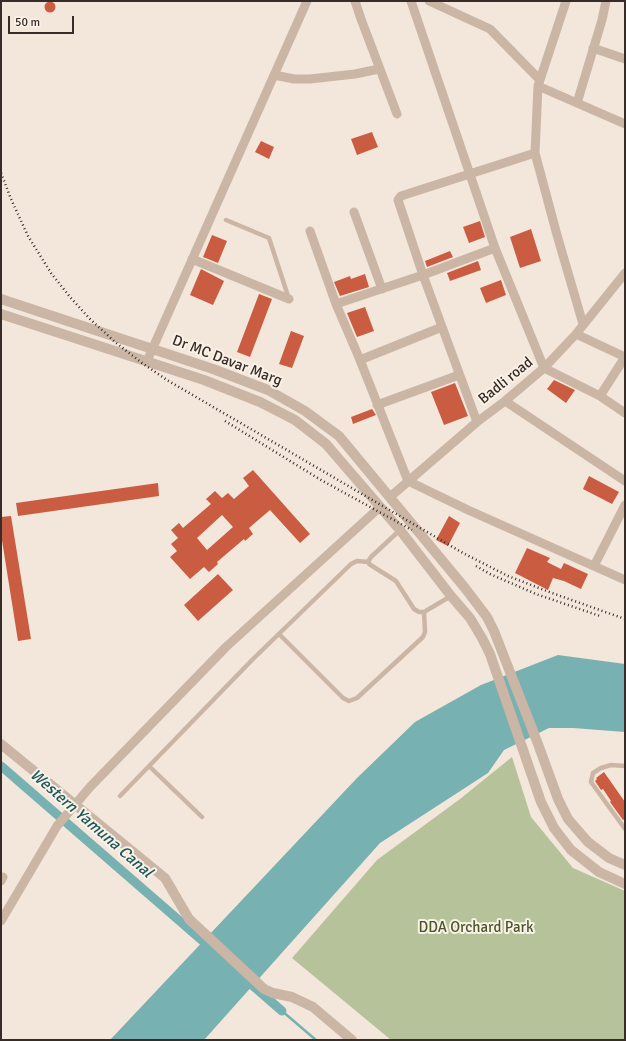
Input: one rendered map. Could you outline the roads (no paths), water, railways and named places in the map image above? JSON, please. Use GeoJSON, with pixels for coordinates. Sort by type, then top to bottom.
{"type":"FeatureCollection","features":[{"type":"Feature","properties":{"kind":"street"},"geometry":{"type":"LineString","coordinates":[[147,361],[306,1]]}},
{"type":"Feature","properties":{"kind":"street"},"geometry":{"type":"LineString","coordinates":[[355,1],[360,19],[397,114]]}},
{"type":"Feature","properties":{"kind":"street"},"geometry":{"type":"LineString","coordinates":[[411,1],[496,248],[544,368],[600,396],[625,414]]}},
{"type":"Feature","properties":{"kind":"street"},"geometry":{"type":"LineString","coordinates":[[429,1],[490,29],[539,83],[577,103],[625,124]]}},
{"type":"Feature","properties":{"kind":"street"},"geometry":{"type":"LineString","coordinates":[[566,1],[539,83],[535,153],[583,324]]}},
{"type":"Feature","properties":{"kind":"street"},"geometry":{"type":"LineString","coordinates":[[577,103],[594,48],[606,1]]}},
{"type":"Feature","properties":{"kind":"street"},"geometry":{"type":"LineString","coordinates":[[594,48],[625,59]]}},
{"type":"Feature","properties":{"kind":"street"},"geometry":{"type":"LineString","coordinates":[[274,75],[294,79],[310,79],[355,74],[379,69]]}},
{"type":"Feature","properties":{"kind":"street"},"geometry":{"type":"LineString","coordinates":[[477,422],[423,274],[398,200],[401,196],[535,153]]}},
{"type":"Feature","properties":{"kind":"street"},"geometry":{"type":"LineString","coordinates":[[354,212],[382,288]]}},
{"type":"Feature","properties":{"kind":"street"},"geometry":{"type":"LineString","coordinates":[[310,231],[336,304],[360,360],[408,482],[625,580]]}},
{"type":"Feature","properties":{"kind":"street"},"geometry":{"type":"LineString","coordinates":[[336,304],[496,248]]}},
{"type":"Feature","properties":{"kind":"street"},"geometry":{"type":"LineString","coordinates":[[192,259],[289,298]]}},
{"type":"Feature","properties":{"kind":"street","name":"Badli road"},"geometry":{"type":"LineString","coordinates":[[390,497],[477,422],[505,401],[544,368],[576,334],[625,273]]}},
{"type":"Feature","properties":{"kind":"street","name":"Dr MC Davar Marg"},"geometry":{"type":"LineString","coordinates":[[1,299],[213,369],[268,390],[305,410],[339,436],[470,594],[487,617],[494,631],[558,799],[568,819],[588,842],[609,858],[625,865]]}},
{"type":"Feature","properties":{"kind":"street"},"geometry":{"type":"LineString","coordinates":[[1,314],[204,380],[260,402],[295,420],[326,444],[400,530],[454,600],[470,618],[482,638],[490,654],[541,802],[554,828],[571,850],[599,872],[625,884]]}},
{"type":"Feature","properties":{"kind":"street"},"geometry":{"type":"LineString","coordinates":[[360,360],[442,327]]}},
{"type":"Feature","properties":{"kind":"street"},"geometry":{"type":"LineString","coordinates":[[576,334],[625,357],[600,396]]}},
{"type":"Feature","properties":{"kind":"street"},"geometry":{"type":"LineString","coordinates":[[377,405],[459,375]]}},
{"type":"Feature","properties":{"kind":"street"},"geometry":{"type":"LineString","coordinates":[[505,401],[625,481]]}},
{"type":"Feature","properties":{"kind":"street"},"geometry":{"type":"LineString","coordinates":[[594,566],[625,505]]}},
{"type":"Feature","properties":{"kind":"street"},"geometry":{"type":"LineString","coordinates":[[1,921],[57,826],[90,788],[226,647],[380,507]]}},
{"type":"Feature","properties":{"kind":"street"},"geometry":{"type":"LineString","coordinates":[[454,600],[470,594]]}},
{"type":"Feature","properties":{"kind":"street"},"geometry":{"type":"LineString","coordinates":[[1,744],[165,878],[189,919],[264,989],[273,993],[292,997],[313,1007],[352,1040]]}},
{"type":"Feature","properties":{"kind":"lane"},"geometry":{"type":"LineString","coordinates":[[226,220],[269,238],[289,298]]}},
{"type":"Feature","properties":{"kind":"lane"},"geometry":{"type":"LineString","coordinates":[[369,562],[371,557],[400,530]]}},
{"type":"Feature","properties":{"kind":"lane"},"geometry":{"type":"LineString","coordinates":[[120,796],[252,660],[351,564],[357,561],[369,562],[373,567],[396,581],[416,610],[424,612],[454,600]]}},
{"type":"Feature","properties":{"kind":"lane"},"geometry":{"type":"LineString","coordinates":[[279,634],[344,698],[349,701],[361,694],[423,637],[425,632],[424,612]]}},
{"type":"Feature","properties":{"kind":"lane"},"geometry":{"type":"LineString","coordinates":[[625,766],[611,765],[601,768],[593,773],[591,782],[625,830]]}},
{"type":"Feature","properties":{"kind":"lane"},"geometry":{"type":"LineString","coordinates":[[149,766],[202,817]]}},
{"type":"Feature","properties":{"kind":"water"},"geometry":{"type":"Polygon","coordinates":[[[558,655],[625,664],[625,732],[573,728],[549,728],[504,750],[488,773],[380,843],[204,1040],[110,1040],[357,778],[415,722],[481,685],[558,655]]]}},
{"type":"Feature","properties":{"kind":"waterway","name":"Western Yamuna Canal"},"geometry":{"type":"LineString","coordinates":[[1,766],[212,949]]}},
{"type":"Feature","properties":{"kind":"waterway"},"geometry":{"type":"LineString","coordinates":[[244,978],[282,1011]]}},
{"type":"Feature","properties":{"kind":"waterway","name":"Western Yamuna Canal"},"geometry":{"type":"LineString","coordinates":[[282,1011],[316,1040]]}},
{"type":"Feature","properties":{"kind":"railway"},"geometry":{"type":"LineString","coordinates":[[1,173],[28,236],[51,273],[90,319],[115,342],[142,363],[167,380],[463,553],[508,576],[625,619]]}},
{"type":"Feature","properties":{"kind":"railway"},"geometry":{"type":"LineString","coordinates":[[225,421],[321,480],[412,530]]}},
{"type":"Feature","properties":{"kind":"railway"},"geometry":{"type":"LineString","coordinates":[[476,566],[490,574],[536,594],[600,616]]}},
{"type":"Feature","properties":{"kind":"park label","name":"DDA Orchard Park"},"geometry":{"type":"Point","coordinates":[476,928]}}]}
